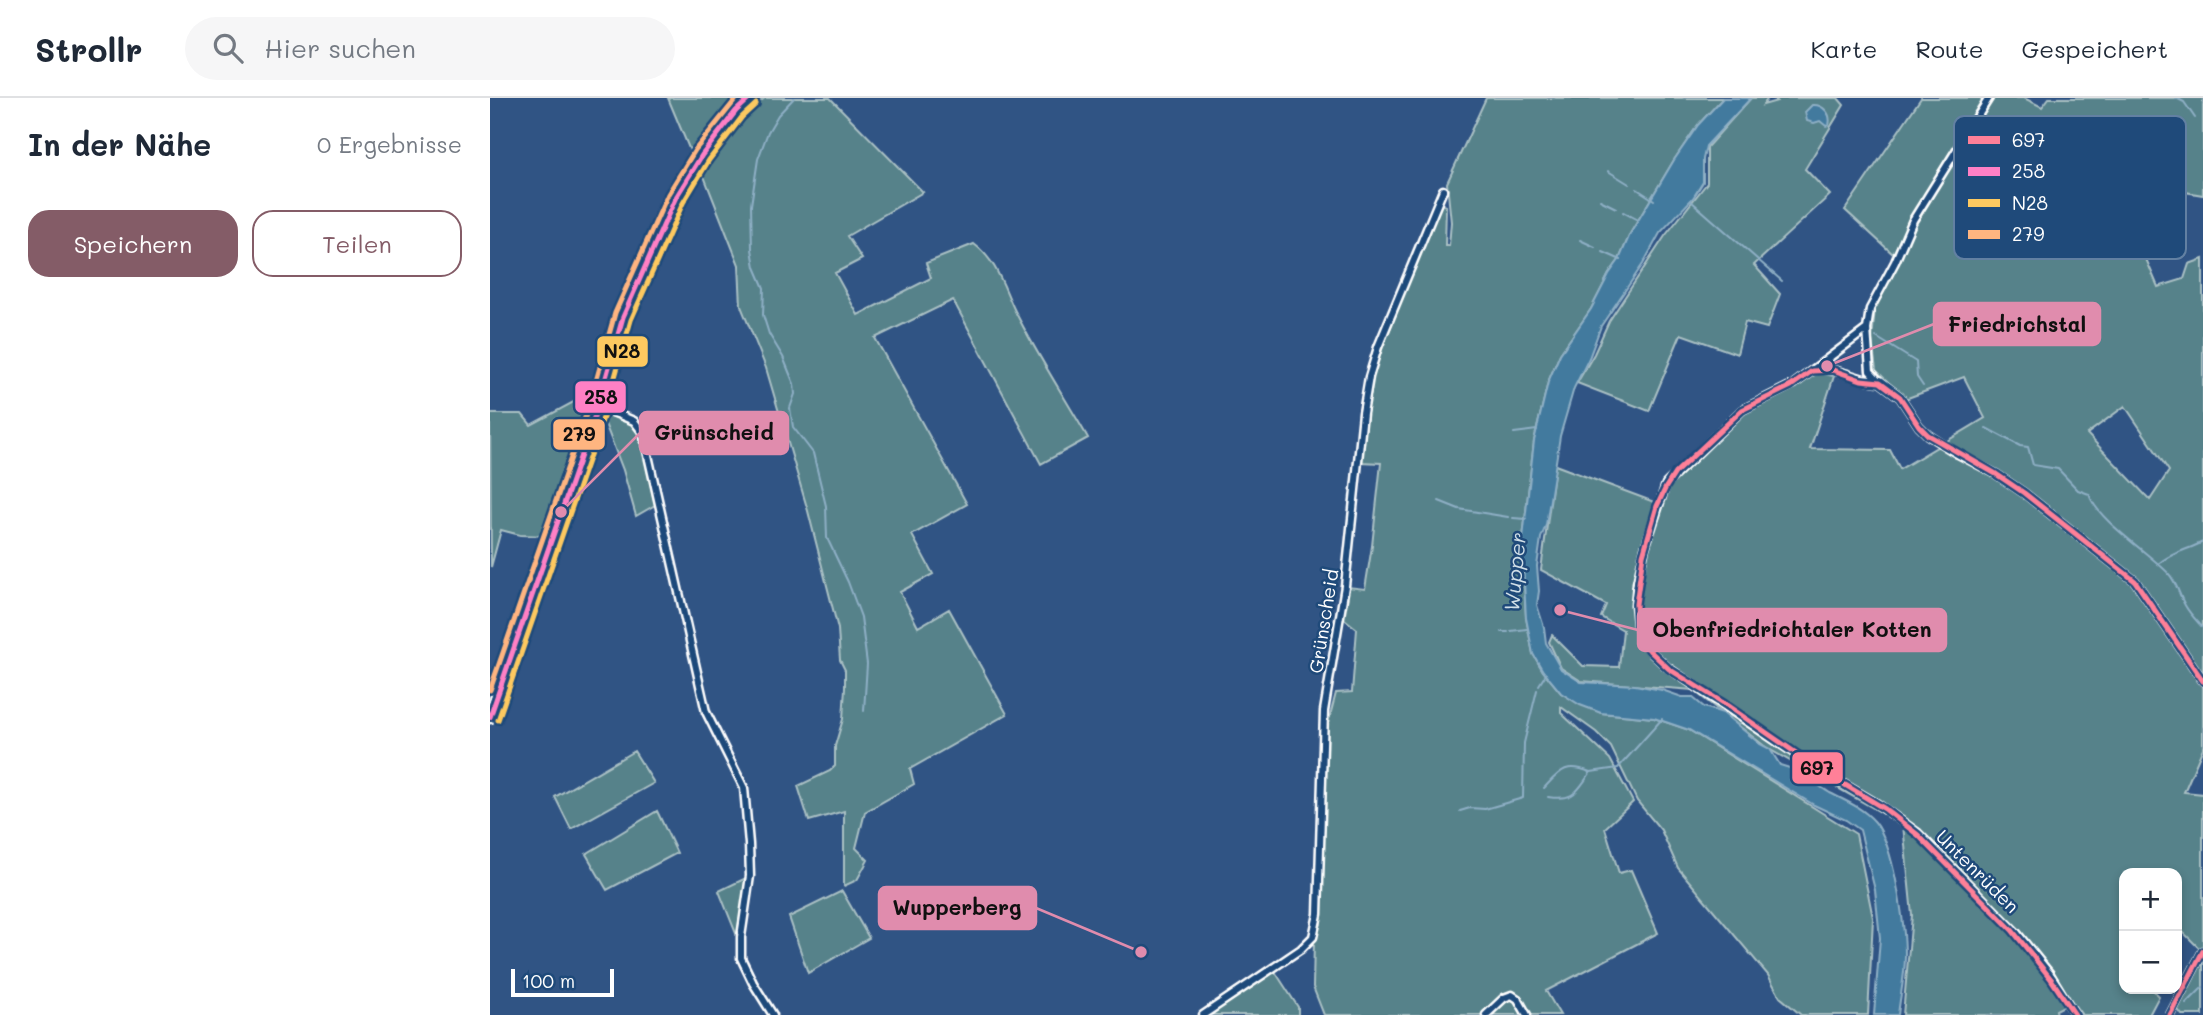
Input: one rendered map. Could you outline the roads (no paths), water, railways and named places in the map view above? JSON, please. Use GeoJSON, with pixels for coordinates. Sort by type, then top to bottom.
{"type":"FeatureCollection","features":[{"type":"Feature","properties":{"kind":"street"},"geometry":{"type":"LineString","coordinates":[[490,717],[598,406],[623,317],[675,199],[702,155],[736,111],[750,98]]}},
{"type":"Feature","properties":{"kind":"street"},"geometry":{"type":"LineString","coordinates":[[1978,116],[1989,98]]}},
{"type":"Feature","properties":{"kind":"street"},"geometry":{"type":"LineString","coordinates":[[1954,155],[1908,230],[1895,262],[1870,309],[1867,329],[1870,371],[1899,397],[1922,430],[2024,493],[2135,581],[2203,681]]}},
{"type":"Feature","properties":{"kind":"street","name":"Grünscheid"},"geometry":{"type":"LineString","coordinates":[[1203,1015],[1301,949],[1313,937],[1318,914],[1324,711],[1345,586],[1369,377],[1378,347],[1443,190]]}},
{"type":"Feature","properties":{"kind":"street"},"geometry":{"type":"LineString","coordinates":[[1812,370],[1867,329]]}},
{"type":"Feature","properties":{"kind":"street"},"geometry":{"type":"LineString","coordinates":[[1812,370],[1833,370],[1861,380],[1880,382]]}},
{"type":"Feature","properties":{"kind":"street","name":"Untenrüden"},"geometry":{"type":"LineString","coordinates":[[1812,370],[1794,384],[1742,410],[1666,484],[1650,530],[1636,589],[1635,609],[1639,633],[1659,660],[1813,766],[1876,803],[1918,833],[2016,932],[2042,963],[2075,1015]]}},
{"type":"Feature","properties":{"kind":"street"},"geometry":{"type":"LineString","coordinates":[[598,406],[634,422],[640,426],[643,433],[706,712],[744,788],[750,844],[750,876],[741,937],[741,958],[773,1015]]}},
{"type":"Feature","properties":{"kind":"street"},"geometry":{"type":"LineString","coordinates":[[2170,1015],[2203,951]]}},
{"type":"Feature","properties":{"kind":"street"},"geometry":{"type":"LineString","coordinates":[[1486,1015],[1504,998],[1512,995],[1518,999],[1527,1015]]}},
{"type":"Feature","properties":{"kind":"water"},"geometry":{"type":"Polygon","coordinates":[[[1723,98],[1751,98],[1706,146],[1703,182],[1693,198],[1660,233],[1643,264],[1601,326],[1574,388],[1560,436],[1546,525],[1541,538],[1537,566],[1537,605],[1546,643],[1561,669],[1581,682],[1635,685],[1692,697],[1704,707],[1723,713],[1760,744],[1770,749],[1780,765],[1800,773],[1854,805],[1875,822],[1882,833],[1893,866],[1903,925],[1905,963],[1898,1015],[1874,1015],[1880,938],[1875,890],[1860,830],[1689,730],[1654,718],[1601,713],[1580,705],[1561,693],[1533,654],[1526,618],[1522,547],[1534,441],[1548,382],[1560,354],[1591,309],[1619,260],[1630,234],[1674,160],[1698,125],[1723,98]]]}},
{"type":"Feature","properties":{"kind":"water"},"geometry":{"type":"Polygon","coordinates":[[[1812,105],[1826,110],[1829,125],[1826,126],[1820,121],[1807,121],[1805,112],[1812,105]]]}},
{"type":"Feature","properties":{"kind":"waterway"},"geometry":{"type":"LineString","coordinates":[[794,98],[778,115],[758,159],[751,205],[752,249],[755,267],[764,288],[763,315],[769,334],[783,357],[794,384],[795,394],[790,408],[793,427],[813,453],[826,506],[827,538],[861,617],[867,664],[864,711]]}},
{"type":"Feature","properties":{"kind":"waterway"},"geometry":{"type":"LineString","coordinates":[[2176,98],[2184,102],[2195,118]]}},
{"type":"Feature","properties":{"kind":"waterway"},"geometry":{"type":"LineString","coordinates":[[1608,171],[1629,184]]}},
{"type":"Feature","properties":{"kind":"waterway"},"geometry":{"type":"LineString","coordinates":[[1637,189],[1654,200]]}},
{"type":"Feature","properties":{"kind":"waterway"},"geometry":{"type":"LineString","coordinates":[[1600,200],[1616,208]]}},
{"type":"Feature","properties":{"kind":"waterway"},"geometry":{"type":"LineString","coordinates":[[1691,201],[1782,281]]}},
{"type":"Feature","properties":{"kind":"waterway"},"geometry":{"type":"LineString","coordinates":[[1623,212],[1638,220]]}},
{"type":"Feature","properties":{"kind":"waterway"},"geometry":{"type":"LineString","coordinates":[[1580,240],[1595,247]]}},
{"type":"Feature","properties":{"kind":"waterway"},"geometry":{"type":"LineString","coordinates":[[1603,252],[1621,260]]}},
{"type":"Feature","properties":{"kind":"waterway"},"geometry":{"type":"LineString","coordinates":[[1876,337],[1916,362],[1917,377],[1923,386]]}},
{"type":"Feature","properties":{"kind":"waterway"},"geometry":{"type":"LineString","coordinates":[[1986,428],[2020,446],[2028,447],[2033,465],[2058,469],[2078,490],[2089,494],[2112,525],[2171,577],[2186,607],[2203,628]]}},
{"type":"Feature","properties":{"kind":"waterway"},"geometry":{"type":"LineString","coordinates":[[1514,433],[1537,430]]}},
{"type":"Feature","properties":{"kind":"waterway"},"geometry":{"type":"LineString","coordinates":[[1439,501],[1459,509],[1508,517]]}},
{"type":"Feature","properties":{"kind":"waterway"},"geometry":{"type":"LineString","coordinates":[[1513,518],[1526,519]]}},
{"type":"Feature","properties":{"kind":"waterway"},"geometry":{"type":"LineString","coordinates":[[2158,564],[2203,542]]}},
{"type":"Feature","properties":{"kind":"waterway"},"geometry":{"type":"LineString","coordinates":[[1511,631],[1527,629]]}},
{"type":"Feature","properties":{"kind":"waterway"},"geometry":{"type":"LineString","coordinates":[[1502,632],[1508,632]]}},
{"type":"Feature","properties":{"kind":"waterway"},"geometry":{"type":"LineString","coordinates":[[1539,685],[1546,674]]}},
{"type":"Feature","properties":{"kind":"waterway"},"geometry":{"type":"LineString","coordinates":[[1460,811],[1470,808],[1485,809],[1523,798],[1524,743],[1537,690]]}},
{"type":"Feature","properties":{"kind":"waterway"},"geometry":{"type":"LineString","coordinates":[[1548,797],[1570,796],[1591,772],[1618,768],[1662,719]]}},
{"type":"Feature","properties":{"kind":"waterway"},"geometry":{"type":"LineString","coordinates":[[1544,788],[1569,768],[1590,772]]}},
{"type":"Feature","properties":{"kind":"waterway"},"geometry":{"type":"LineString","coordinates":[[2186,1004],[2203,987]]}},
{"type":"Feature","properties":{"kind":"place","name":"Friedrichstal"},"geometry":{"type":"Point","coordinates":[1827,366]}},
{"type":"Feature","properties":{"kind":"place","name":"Grünscheid"},"geometry":{"type":"Point","coordinates":[561,512]}},
{"type":"Feature","properties":{"kind":"place","name":"Obenfriedrichtaler Kotten"},"geometry":{"type":"Point","coordinates":[1560,610]}},
{"type":"Feature","properties":{"kind":"place","name":"Wupperberg"},"geometry":{"type":"Point","coordinates":[1141,952]}},
{"type":"Feature","properties":{"kind":"water label","name":"Wupper"},"geometry":{"type":"Point","coordinates":[1514,572]}}]}
